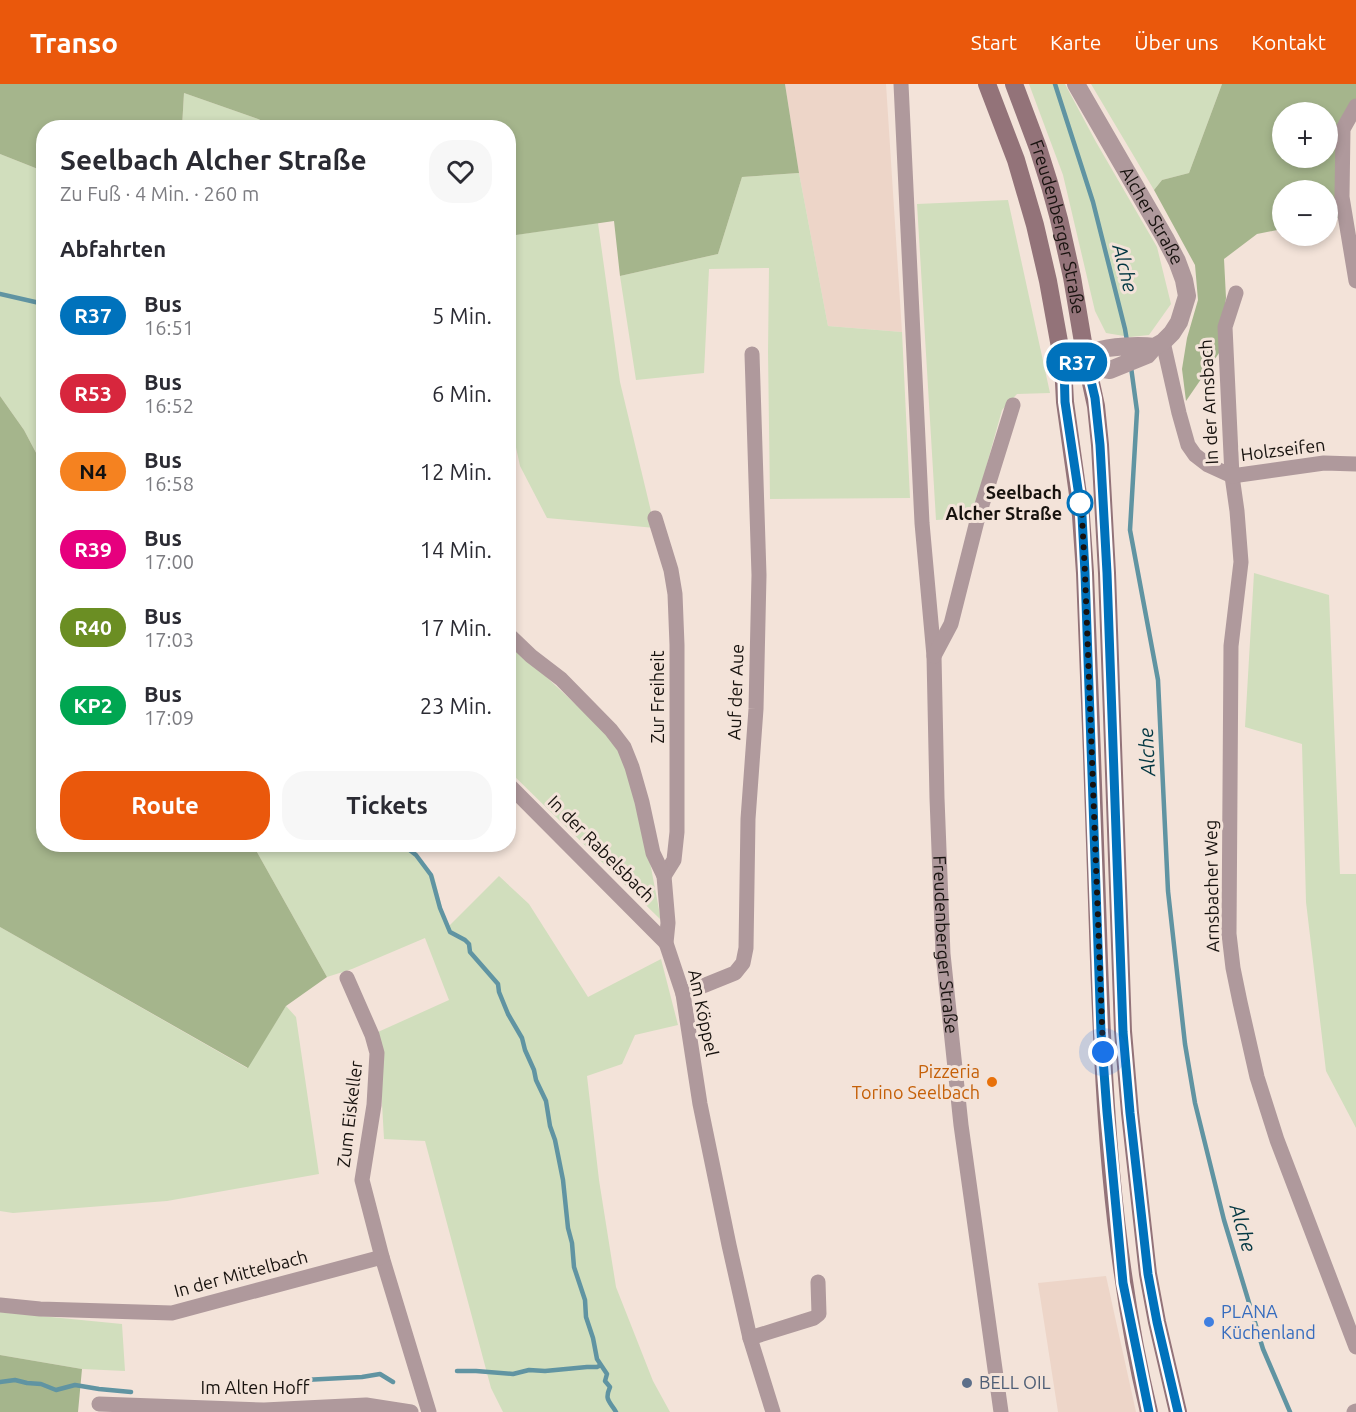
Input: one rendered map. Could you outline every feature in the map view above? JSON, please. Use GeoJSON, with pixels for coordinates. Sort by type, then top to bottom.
{"type":"FeatureCollection","features":[{"type":"Feature","properties":{"kind":"main road","name":"Freudenberger Straße"},"geometry":{"type":"LineString","coordinates":[[987,84],[1016,160],[1035,225],[1064,364],[1065,402],[1082,516],[1101,1032],[1107,1112],[1123,1283],[1149,1412]]}},
{"type":"Feature","properties":{"kind":"main road","name":"Freudenberger Straße"},"geometry":{"type":"LineString","coordinates":[[1014,84],[1038,148],[1053,197],[1072,276],[1096,406],[1107,573],[1123,1032],[1148,1274],[1178,1412]]}},
{"type":"Feature","properties":{"kind":"main road"},"geometry":{"type":"LineString","coordinates":[[1064,364],[1086,360]]}},
{"type":"Feature","properties":{"kind":"street","name":"Freudenberger Straße"},"geometry":{"type":"LineString","coordinates":[[900,84],[922,523],[934,656],[943,954],[961,1125],[1001,1412]]}},
{"type":"Feature","properties":{"kind":"street","name":"Alcher Straße"},"geometry":{"type":"LineString","coordinates":[[1076,84],[1165,238],[1184,280],[1186,296],[1179,322],[1172,333],[1152,348]]}},
{"type":"Feature","properties":{"kind":"street"},"geometry":{"type":"LineString","coordinates":[[1356,106],[1343,129],[1342,197],[1356,281]]}},
{"type":"Feature","properties":{"kind":"street","name":"In der Arnsbach"},"geometry":{"type":"LineString","coordinates":[[1232,476],[1225,327],[1236,293]]}},
{"type":"Feature","properties":{"kind":"street"},"geometry":{"type":"LineString","coordinates":[[1105,348],[1152,348],[1110,370],[1097,368],[1086,360],[1094,352],[1105,348]]}},
{"type":"Feature","properties":{"kind":"street","name":"Holzseifen"},"geometry":{"type":"LineString","coordinates":[[1152,348],[1179,413],[1188,445],[1195,455],[1208,465],[1232,476],[1324,463],[1356,464]]}},
{"type":"Feature","properties":{"kind":"street","name":"Auf der Aue"},"geometry":{"type":"LineString","coordinates":[[683,994],[735,973],[743,963],[746,948],[748,819],[756,709],[759,575],[752,354]]}},
{"type":"Feature","properties":{"kind":"street","name":"Freudenberger Straße"},"geometry":{"type":"LineString","coordinates":[[934,656],[951,624],[977,521],[1013,405]]}},
{"type":"Feature","properties":{"kind":"street","name":"Arnsbacher Weg"},"geometry":{"type":"LineString","coordinates":[[1232,476],[1241,562],[1231,646],[1229,934],[1233,968],[1257,1077],[1274,1130],[1356,1347]]}},
{"type":"Feature","properties":{"kind":"street","name":"Zur Freiheit"},"geometry":{"type":"LineString","coordinates":[[655,518],[671,570],[675,594],[677,645],[677,832],[674,860],[664,876]]}},
{"type":"Feature","properties":{"kind":"street","name":"Am Köppel"},"geometry":{"type":"LineString","coordinates":[[516,642],[584,701],[611,729],[624,747],[632,767],[653,853],[664,876],[668,923],[666,943],[683,994],[700,1104],[750,1338],[773,1412]]}},
{"type":"Feature","properties":{"kind":"street","name":"In der Rabelsbach"},"geometry":{"type":"LineString","coordinates":[[516,792],[666,943]]}},
{"type":"Feature","properties":{"kind":"street","name":"Zum Eiskeller"},"geometry":{"type":"LineString","coordinates":[[347,978],[372,1035],[377,1053],[374,1105],[362,1180],[382,1257]]}},
{"type":"Feature","properties":{"kind":"street"},"geometry":{"type":"LineString","coordinates":[[382,1257],[429,1412]]}},
{"type":"Feature","properties":{"kind":"street","name":"In der Mittelbach"},"geometry":{"type":"LineString","coordinates":[[0,1305],[40,1310],[172,1313],[382,1257]]}},
{"type":"Feature","properties":{"kind":"street"},"geometry":{"type":"LineString","coordinates":[[750,1338],[814,1318],[819,1314],[818,1282]]}},
{"type":"Feature","properties":{"kind":"street","name":"Im Alten Hoff"},"geometry":{"type":"LineString","coordinates":[[99,1404],[264,1410],[366,1405],[411,1412]]}},
{"type":"Feature","properties":{"kind":"shaded area"},"geometry":{"type":"Polygon","coordinates":[[[785,84],[886,84],[902,332],[828,326],[785,84]]]}},
{"type":"Feature","properties":{"kind":"shaded area"},"geometry":{"type":"Polygon","coordinates":[[[1106,1276],[1136,1412],[1058,1412],[1038,1283],[1106,1276]]]}},
{"type":"Feature","properties":{"kind":"green space"},"geometry":{"type":"Polygon","coordinates":[[[0,84],[785,84],[799,173],[742,177],[718,254],[620,276],[614,221],[516,235],[516,120],[260,120],[184,93],[182,120],[36,120],[36,168],[0,154],[0,84]]]}},
{"type":"Feature","properties":{"kind":"green space"},"geometry":{"type":"Polygon","coordinates":[[[1029,84],[1065,84],[1157,247],[1171,304],[1149,335],[1130,337],[1106,333],[1095,311],[1063,175],[1029,84]]]}},
{"type":"Feature","properties":{"kind":"green space"},"geometry":{"type":"Polygon","coordinates":[[[1091,84],[1222,84],[1189,173],[1162,180],[1154,190],[1091,84]]]}},
{"type":"Feature","properties":{"kind":"green space"},"geometry":{"type":"Polygon","coordinates":[[[1222,84],[1356,84],[1356,99],[1338,136],[1338,102],[1272,102],[1272,168],[1337,168],[1338,180],[1272,180],[1272,231],[1257,234],[1224,259],[1226,298],[1219,353],[1186,401],[1182,369],[1187,338],[1198,300],[1195,265],[1154,190],[1162,180],[1189,173],[1222,84]]]}},
{"type":"Feature","properties":{"kind":"green space"},"geometry":{"type":"Polygon","coordinates":[[[184,93],[260,120],[182,120],[184,93]]]}},
{"type":"Feature","properties":{"kind":"green space"},"geometry":{"type":"Polygon","coordinates":[[[0,154],[36,168],[36,453],[24,430],[0,396],[0,154]]]}},
{"type":"Feature","properties":{"kind":"green space"},"geometry":{"type":"Polygon","coordinates":[[[799,173],[828,326],[902,332],[910,498],[770,499],[769,268],[709,269],[704,373],[636,380],[620,276],[718,254],[742,177],[799,173]]]}},
{"type":"Feature","properties":{"kind":"green space"},"geometry":{"type":"Polygon","coordinates":[[[1008,200],[1050,393],[1017,394],[1002,410],[972,518],[936,520],[917,204],[1008,200]]]}},
{"type":"Feature","properties":{"kind":"green space"},"geometry":{"type":"Polygon","coordinates":[[[598,223],[620,382],[655,528],[547,518],[520,466],[516,447],[516,235],[598,223]]]}},
{"type":"Feature","properties":{"kind":"green space"},"geometry":{"type":"Polygon","coordinates":[[[0,396],[24,430],[36,453],[36,852],[257,852],[327,977],[286,1006],[248,1068],[0,927],[0,396]]]}},
{"type":"Feature","properties":{"kind":"green space"},"geometry":{"type":"Polygon","coordinates":[[[1254,573],[1329,595],[1340,874],[1356,874],[1356,1128],[1326,1071],[1306,902],[1302,744],[1245,727],[1254,573]]]}},
{"type":"Feature","properties":{"kind":"green space"},"geometry":{"type":"Polygon","coordinates":[[[516,648],[620,746],[649,857],[661,920],[516,778],[516,648]]]}},
{"type":"Feature","properties":{"kind":"green space"},"geometry":{"type":"Polygon","coordinates":[[[257,852],[412,852],[434,876],[447,928],[499,876],[529,904],[588,997],[661,959],[678,1025],[635,1035],[622,1064],[587,1076],[599,1180],[616,1287],[653,1381],[670,1412],[503,1412],[491,1388],[425,1141],[384,1139],[378,1032],[449,1000],[425,938],[352,969],[327,977],[257,852]]]}},
{"type":"Feature","properties":{"kind":"green space"},"geometry":{"type":"Polygon","coordinates":[[[0,927],[247,1068],[286,1006],[296,1017],[319,1174],[167,1201],[13,1213],[0,1211],[0,927]]]}},
{"type":"Feature","properties":{"kind":"green space"},"geometry":{"type":"Polygon","coordinates":[[[0,1312],[122,1324],[125,1371],[82,1369],[0,1355],[0,1312]]]}},
{"type":"Feature","properties":{"kind":"green space"},"geometry":{"type":"Polygon","coordinates":[[[0,1355],[82,1369],[78,1412],[0,1412],[0,1355]]]}},
{"type":"Feature","properties":{"kind":"waterway","name":"Alche"},"geometry":{"type":"LineString","coordinates":[[1055,84],[1093,202],[1127,341]]}},
{"type":"Feature","properties":{"kind":"waterway"},"geometry":{"type":"LineString","coordinates":[[0,294],[36,302]]}},
{"type":"Feature","properties":{"kind":"waterway","name":"Alche"},"geometry":{"type":"LineString","coordinates":[[1131,367],[1137,411],[1130,530],[1158,680],[1168,891],[1185,1044],[1195,1103],[1224,1220],[1263,1349],[1290,1412]]}},
{"type":"Feature","properties":{"kind":"waterway"},"geometry":{"type":"LineString","coordinates":[[412,852],[431,875],[440,908],[450,932],[469,944],[470,952],[498,984],[508,1014],[522,1038],[536,1080],[546,1101],[563,1180],[574,1267],[585,1300],[586,1317],[597,1359],[607,1374],[605,1381],[610,1387],[608,1398],[616,1412]]}},
{"type":"Feature","properties":{"kind":"waterway"},"geometry":{"type":"LineString","coordinates":[[457,1371],[513,1374],[529,1370],[545,1371],[601,1365]]}},
{"type":"Feature","properties":{"kind":"waterway"},"geometry":{"type":"LineString","coordinates":[[304,1380],[380,1374],[393,1382]]}},
{"type":"Feature","properties":{"kind":"waterway"},"geometry":{"type":"LineString","coordinates":[[0,1382],[15,1380],[41,1384],[56,1390],[75,1385],[131,1392]]}},
{"type":"Feature","properties":{"kind":"bus line","name":"R37"},"geometry":{"type":"LineString","coordinates":[[1149,1412],[1123,1283],[1101,1032],[1082,516],[1065,402],[1064,364],[1086,360],[1095,398],[1100,445],[1107,573],[1123,1032],[1130,1113],[1148,1274],[1171,1389],[1178,1412]]}},
{"type":"Feature","properties":{"kind":"place","name":"Seelbach Alcher Straße"},"geometry":{"type":"Point","coordinates":[1080,503]}},
{"type":"Feature","properties":{"kind":"place","name":"Pizzeria Torino Seelbach"},"geometry":{"type":"Point","coordinates":[992,1082]}},
{"type":"Feature","properties":{"kind":"place","name":"PLANA Küchenland"},"geometry":{"type":"Point","coordinates":[1209,1322]}},
{"type":"Feature","properties":{"kind":"place","name":"BELL OIL"},"geometry":{"type":"Point","coordinates":[967,1383]}},
{"type":"Feature","properties":{"kind":"route"},"geometry":{"type":"LineString","coordinates":[[1080,503],[1078,493],[1082,516],[1085,573],[1103,1052]]}}]}
